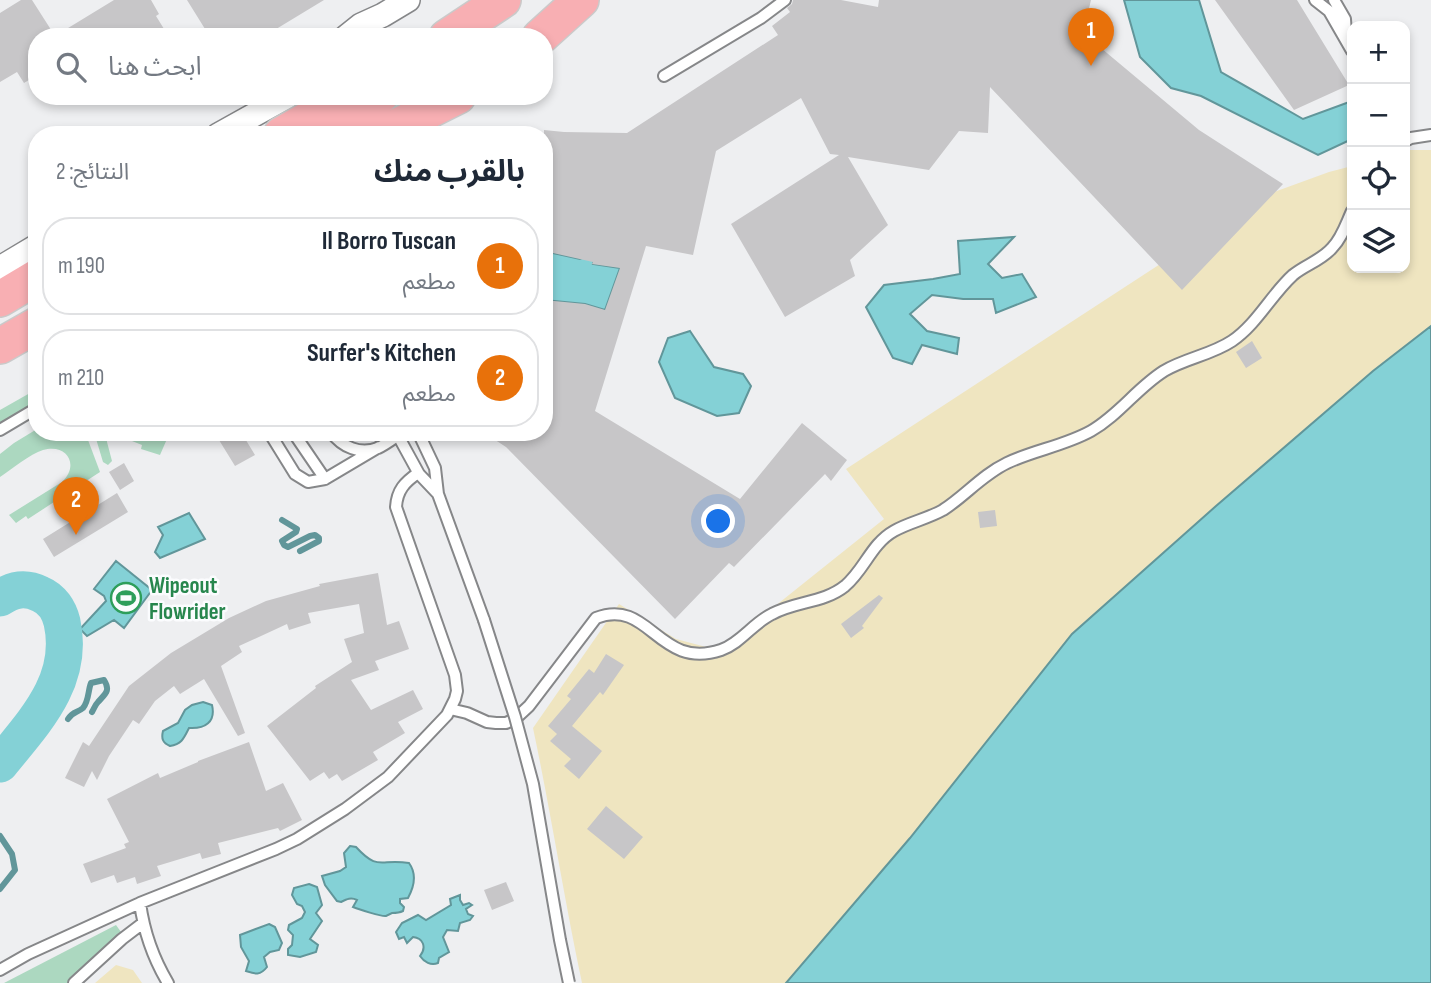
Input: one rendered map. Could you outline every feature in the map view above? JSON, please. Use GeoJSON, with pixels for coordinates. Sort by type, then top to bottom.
{"type":"FeatureCollection","features":[{"type":"Feature","properties":{"kind":"main road"},"geometry":{"type":"LineString","coordinates":[[466,28],[503,0]]}},
{"type":"Feature","properties":{"kind":"main road"},"geometry":{"type":"LineString","coordinates":[[550,28],[581,0]]}},
{"type":"Feature","properties":{"kind":"main road"},"geometry":{"type":"LineString","coordinates":[[297,126],[333,105]]}},
{"type":"Feature","properties":{"kind":"main road"},"geometry":{"type":"LineString","coordinates":[[332,126],[365,105]]}},
{"type":"Feature","properties":{"kind":"main road"},"geometry":{"type":"LineString","coordinates":[[399,126],[440,105]]}},
{"type":"Feature","properties":{"kind":"main road"},"geometry":{"type":"LineString","coordinates":[[0,299],[28,282]]}},
{"type":"Feature","properties":{"kind":"main road"},"geometry":{"type":"LineString","coordinates":[[0,346],[28,330]]}},
{"type":"Feature","properties":{"kind":"street"},"geometry":{"type":"LineString","coordinates":[[357,28],[385,7],[408,0]]}},
{"type":"Feature","properties":{"kind":"street"},"geometry":{"type":"LineString","coordinates":[[234,126],[272,105]]}},
{"type":"Feature","properties":{"kind":"street"},"geometry":{"type":"LineString","coordinates":[[0,268],[28,251]]}},
{"type":"Feature","properties":{"kind":"lane"},"geometry":{"type":"LineString","coordinates":[[664,76],[761,18],[785,0]]}},
{"type":"Feature","properties":{"kind":"lane"},"geometry":{"type":"LineString","coordinates":[[1315,0],[1329,11],[1347,35]]}},
{"type":"Feature","properties":{"kind":"lane"},"geometry":{"type":"LineString","coordinates":[[1334,0],[1345,19],[1347,28]]}},
{"type":"Feature","properties":{"kind":"lane"},"geometry":{"type":"LineString","coordinates":[[1410,138],[1431,135]]}},
{"type":"Feature","properties":{"kind":"lane"},"geometry":{"type":"LineString","coordinates":[[450,709],[487,722],[506,723],[515,719],[529,706],[596,618],[605,614],[615,613],[634,618],[667,645],[698,654],[730,646],[769,615],[833,594],[853,578],[875,547],[894,531],[942,510],[987,474],[1005,464],[1089,432],[1105,422],[1140,389],[1167,369],[1233,341],[1292,276],[1328,253],[1339,240],[1347,222]]}},
{"type":"Feature","properties":{"kind":"lane"},"geometry":{"type":"LineString","coordinates":[[0,430],[28,413]]}},
{"type":"Feature","properties":{"kind":"lane"},"geometry":{"type":"LineString","coordinates":[[278,441],[295,474],[308,482],[325,479],[388,441]]}},
{"type":"Feature","properties":{"kind":"lane"},"geometry":{"type":"LineString","coordinates":[[299,441],[325,479]]}},
{"type":"Feature","properties":{"kind":"lane"},"geometry":{"type":"LineString","coordinates":[[337,441],[358,450],[379,447]]}},
{"type":"Feature","properties":{"kind":"lane"},"geometry":{"type":"LineString","coordinates":[[403,441],[418,473],[438,494]]}},
{"type":"Feature","properties":{"kind":"lane"},"geometry":{"type":"LineString","coordinates":[[425,441],[435,468],[438,494],[484,620],[534,784],[569,983]]}},
{"type":"Feature","properties":{"kind":"lane"},"geometry":{"type":"LineString","coordinates":[[0,970],[28,954],[140,903],[266,854],[297,839],[345,809],[388,777],[450,709],[457,691],[455,675],[396,507],[402,486],[418,473]]}},
{"type":"Feature","properties":{"kind":"lane"},"geometry":{"type":"LineString","coordinates":[[140,903],[151,948],[169,983]]}},
{"type":"Feature","properties":{"kind":"lane"},"geometry":{"type":"LineString","coordinates":[[74,983],[143,923]]}},
{"type":"Feature","properties":{"kind":"green space"},"geometry":{"type":"Polygon","coordinates":[[[28,394],[28,409],[0,426],[0,410],[28,394]]]}},
{"type":"Feature","properties":{"kind":"green space"},"geometry":{"type":"Polygon","coordinates":[[[28,434],[28,441],[88,441],[100,472],[28,519],[26,516],[16,523],[9,515],[62,482],[70,469],[70,463],[68,457],[59,450],[43,450],[0,477],[0,454],[28,434]]]}},
{"type":"Feature","properties":{"kind":"green space"},"geometry":{"type":"Polygon","coordinates":[[[97,441],[107,441],[112,461],[108,465],[103,462],[97,441]]]}},
{"type":"Feature","properties":{"kind":"green space"},"geometry":{"type":"Polygon","coordinates":[[[132,441],[166,441],[160,455],[141,449],[142,445],[132,441]]]}},
{"type":"Feature","properties":{"kind":"green space"},"geometry":{"type":"Polygon","coordinates":[[[116,925],[121,932],[67,983],[4,983],[116,925]]]}},
{"type":"Feature","properties":{"kind":"sand"},"geometry":{"type":"Polygon","coordinates":[[[1410,150],[1431,150],[1431,326],[1373,371],[1072,634],[910,838],[786,983],[582,983],[533,728],[619,604],[676,639],[706,647],[729,643],[884,519],[846,469],[1266,195],[1347,167],[1347,273],[1410,273],[1410,150]]]}},
{"type":"Feature","properties":{"kind":"sand"},"geometry":{"type":"Polygon","coordinates":[[[116,965],[133,970],[142,983],[95,983],[116,965]]]}},
{"type":"Feature","properties":{"kind":"water"},"geometry":{"type":"Polygon","coordinates":[[[1124,0],[1199,0],[1221,72],[1303,119],[1347,103],[1347,141],[1318,155],[1201,96],[1171,88],[1140,57],[1124,0]]]}},
{"type":"Feature","properties":{"kind":"water"},"geometry":{"type":"Polygon","coordinates":[[[1014,237],[988,264],[1002,278],[1022,274],[1036,297],[996,313],[993,299],[932,295],[910,314],[927,331],[959,338],[957,354],[922,345],[912,364],[893,358],[866,307],[884,285],[960,274],[958,241],[1014,237]]]}},
{"type":"Feature","properties":{"kind":"water"},"geometry":{"type":"Polygon","coordinates":[[[597,251],[593,264],[620,268],[605,310],[585,304],[553,301],[553,253],[580,259],[597,251]]]}},
{"type":"Feature","properties":{"kind":"water"},"geometry":{"type":"Polygon","coordinates":[[[1431,326],[1431,983],[786,983],[910,838],[1072,634],[1373,371],[1431,326]]]}},
{"type":"Feature","properties":{"kind":"water"},"geometry":{"type":"Polygon","coordinates":[[[690,331],[714,367],[743,374],[751,386],[739,413],[717,416],[675,398],[659,362],[668,338],[690,331]]]}},
{"type":"Feature","properties":{"kind":"water"},"geometry":{"type":"Polygon","coordinates":[[[189,513],[205,539],[160,558],[155,552],[163,535],[158,527],[189,513]]]}},
{"type":"Feature","properties":{"kind":"water","name":"Wipeout Flowrider"},"geometry":{"type":"Polygon","coordinates":[[[116,561],[152,590],[124,628],[114,620],[87,636],[80,629],[106,601],[104,596],[94,589],[116,561]]]}},
{"type":"Feature","properties":{"kind":"water"},"geometry":{"type":"Polygon","coordinates":[[[203,702],[212,705],[211,720],[204,726],[189,728],[177,744],[166,744],[162,738],[163,731],[178,723],[185,710],[203,702]]]}},
{"type":"Feature","properties":{"kind":"water"},"geometry":{"type":"Polygon","coordinates":[[[350,846],[356,847],[375,862],[409,863],[414,880],[408,898],[400,899],[403,911],[384,916],[353,907],[357,900],[355,899],[337,901],[322,876],[346,867],[344,853],[350,846]]]}},
{"type":"Feature","properties":{"kind":"water"},"geometry":{"type":"Polygon","coordinates":[[[309,884],[317,887],[322,905],[316,913],[322,921],[310,939],[318,945],[316,952],[300,957],[288,955],[293,935],[288,930],[289,925],[302,918],[305,912],[292,895],[294,888],[309,884]]]}},
{"type":"Feature","properties":{"kind":"water"},"geometry":{"type":"Polygon","coordinates":[[[460,895],[463,905],[472,905],[466,909],[468,914],[473,916],[460,923],[458,931],[447,930],[443,937],[449,952],[439,958],[438,963],[430,964],[420,956],[423,944],[419,939],[413,937],[407,943],[404,937],[399,939],[396,932],[402,923],[418,915],[426,920],[451,905],[450,899],[460,895]]]}},
{"type":"Feature","properties":{"kind":"water"},"geometry":{"type":"Polygon","coordinates":[[[269,924],[275,927],[282,943],[279,950],[264,957],[267,967],[262,972],[246,971],[249,961],[241,947],[240,935],[269,924]]]}},
{"type":"Feature","properties":{"kind":"building"},"geometry":{"type":"Polygon","coordinates":[[[21,0],[32,0],[50,28],[28,28],[28,81],[24,83],[17,72],[0,82],[0,13],[21,0]]]}},
{"type":"Feature","properties":{"kind":"building"},"geometry":{"type":"Polygon","coordinates":[[[114,0],[151,0],[159,14],[156,16],[163,28],[68,28],[114,0]]]}},
{"type":"Feature","properties":{"kind":"building"},"geometry":{"type":"Polygon","coordinates":[[[187,0],[324,0],[278,28],[204,28],[187,0]]]}},
{"type":"Feature","properties":{"kind":"building"},"geometry":{"type":"Polygon","coordinates":[[[793,0],[841,0],[878,7],[879,0],[1091,0],[1083,33],[1199,130],[1283,184],[1182,290],[990,87],[988,133],[959,131],[929,170],[848,157],[888,225],[850,260],[855,276],[785,317],[731,224],[839,155],[830,154],[801,98],[716,151],[693,255],[646,246],[595,411],[740,499],[802,423],[847,460],[831,481],[825,474],[734,567],[729,563],[675,619],[506,447],[497,441],[553,441],[553,301],[585,304],[605,310],[620,268],[592,264],[593,262],[553,253],[553,131],[627,133],[778,35],[772,26],[790,12],[787,8],[793,0]]]}},
{"type":"Feature","properties":{"kind":"building"},"geometry":{"type":"Polygon","coordinates":[[[1215,0],[1297,0],[1347,82],[1347,86],[1294,110],[1215,0]]]}},
{"type":"Feature","properties":{"kind":"building"},"geometry":{"type":"Polygon","coordinates":[[[1252,341],[1262,358],[1246,368],[1236,352],[1252,341]]]}},
{"type":"Feature","properties":{"kind":"building"},"geometry":{"type":"Polygon","coordinates":[[[220,441],[246,441],[255,455],[235,466],[220,441]]]}},
{"type":"Feature","properties":{"kind":"building"},"geometry":{"type":"Polygon","coordinates":[[[124,463],[134,481],[120,490],[109,472],[124,463]]]}},
{"type":"Feature","properties":{"kind":"building"},"geometry":{"type":"Polygon","coordinates":[[[117,493],[128,512],[54,557],[43,539],[117,493]]]}},
{"type":"Feature","properties":{"kind":"building"},"geometry":{"type":"Polygon","coordinates":[[[995,510],[997,526],[980,528],[978,512],[995,510]]]}},
{"type":"Feature","properties":{"kind":"building"},"geometry":{"type":"Polygon","coordinates":[[[378,573],[387,625],[399,621],[409,649],[375,661],[379,670],[351,680],[371,710],[413,690],[423,709],[398,722],[405,733],[373,752],[378,760],[342,781],[337,774],[329,779],[324,772],[310,781],[267,726],[316,688],[315,686],[352,662],[344,639],[364,633],[359,604],[308,613],[311,623],[289,630],[287,624],[239,646],[242,652],[221,666],[245,733],[238,736],[204,679],[180,694],[174,686],[155,701],[139,724],[133,720],[97,780],[92,771],[84,787],[65,778],[83,742],[89,746],[129,686],[171,653],[229,618],[266,601],[320,586],[319,584],[378,573]]]}},
{"type":"Feature","properties":{"kind":"building"},"geometry":{"type":"Polygon","coordinates":[[[879,595],[883,598],[862,626],[864,628],[851,638],[841,624],[879,595]]]}},
{"type":"Feature","properties":{"kind":"building"},"geometry":{"type":"Polygon","coordinates":[[[606,654],[624,665],[603,695],[600,692],[572,726],[602,751],[579,779],[564,766],[571,759],[550,741],[557,734],[548,726],[571,699],[567,696],[589,669],[594,673],[606,654]]]}},
{"type":"Feature","properties":{"kind":"building"},"geometry":{"type":"Polygon","coordinates":[[[249,742],[266,791],[283,783],[302,820],[280,831],[278,828],[218,843],[221,854],[202,859],[200,853],[157,866],[161,876],[137,884],[135,877],[117,883],[114,875],[91,883],[83,864],[126,848],[124,844],[129,842],[107,799],[158,773],[160,778],[249,742]]]}},
{"type":"Feature","properties":{"kind":"building"},"geometry":{"type":"Polygon","coordinates":[[[606,806],[643,837],[624,859],[587,829],[606,806]]]}},
{"type":"Feature","properties":{"kind":"building"},"geometry":{"type":"Polygon","coordinates":[[[506,882],[514,901],[492,910],[484,890],[506,882]]]}},
{"type":"Feature","properties":{"kind":"waterway"},"geometry":{"type":"LineString","coordinates":[[282,520],[297,529],[282,541],[288,547],[310,536],[319,538],[319,541],[300,551]]}},
{"type":"Feature","properties":{"kind":"waterway"},"geometry":{"type":"LineString","coordinates":[[0,598],[25,590],[44,596],[54,605],[61,618],[64,643],[63,663],[49,699],[0,764]]}},
{"type":"Feature","properties":{"kind":"waterway"},"geometry":{"type":"LineString","coordinates":[[68,719],[85,705],[91,683],[104,680],[106,692],[92,712]]}},
{"type":"Feature","properties":{"kind":"waterway"},"geometry":{"type":"LineString","coordinates":[[0,836],[12,854],[15,870],[0,889]]}},
{"type":"Feature","properties":{"kind":"place","name":"Il Borro Tuscan"},"geometry":{"type":"Point","coordinates":[1091,66]}},
{"type":"Feature","properties":{"kind":"place","name":"Surfer's Kitchen"},"geometry":{"type":"Point","coordinates":[76,535]}},
{"type":"Feature","properties":{"kind":"place","name":"Wipeout Flowrider"},"geometry":{"type":"Point","coordinates":[126,598]}}]}
